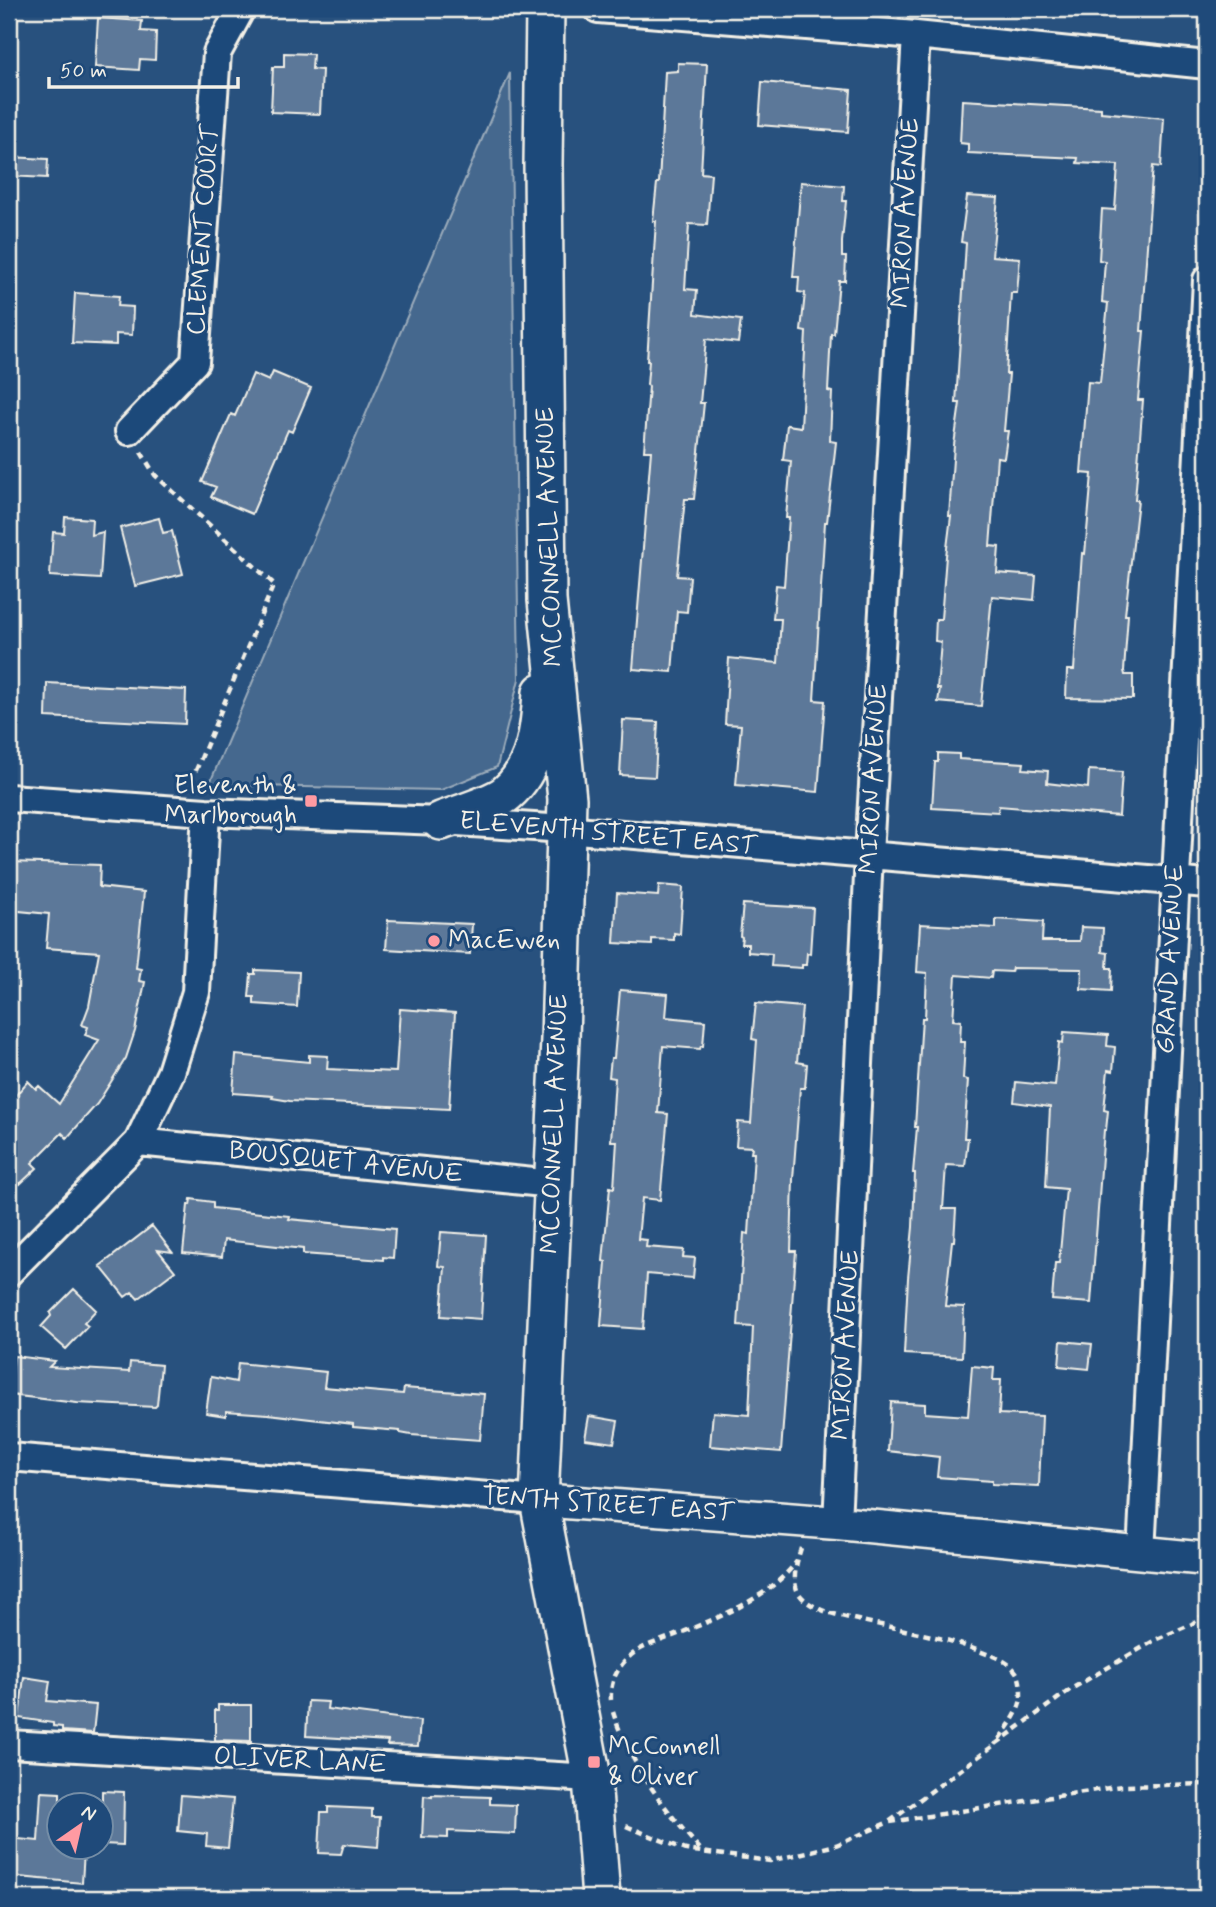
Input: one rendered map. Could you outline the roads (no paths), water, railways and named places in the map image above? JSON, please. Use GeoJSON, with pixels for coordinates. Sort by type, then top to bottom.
{"type":"FeatureCollection","features":[{"type":"Feature","properties":{"kind":"main road","name":"MCCONNELL AVENUE"},"geometry":{"type":"LineString","coordinates":[[545,9],[543,177],[547,600],[567,799],[560,1039],[539,1500],[592,1778],[600,1898]]}},
{"type":"Feature","properties":{"kind":"main road"},"geometry":{"type":"LineString","coordinates":[[441,821],[506,795],[527,770],[540,726],[547,600]]}},
{"type":"Feature","properties":{"kind":"street","name":"CLEMENT COURT"},"geometry":{"type":"LineString","coordinates":[[129,431],[194,362],[217,54],[241,9]]}},
{"type":"Feature","properties":{"kind":"street"},"geometry":{"type":"LineString","coordinates":[[598,9],[853,19],[916,35],[1207,65]]}},
{"type":"Feature","properties":{"kind":"street","name":"MIRON AVENUE"},"geometry":{"type":"LineString","coordinates":[[837,1523],[869,855],[916,35]]}},
{"type":"Feature","properties":{"kind":"street","name":"GRAND AVENUE"},"geometry":{"type":"LineString","coordinates":[[1141,1553],[1207,281]]}},
{"type":"Feature","properties":{"kind":"street","name":"ELEVENTH STREET EAST"},"geometry":{"type":"LineString","coordinates":[[9,798],[206,812],[441,821],[565,829],[1207,884]]}},
{"type":"Feature","properties":{"kind":"street"},"geometry":{"type":"LineString","coordinates":[[9,1272],[138,1142],[171,1072],[196,992],[206,812]]}},
{"type":"Feature","properties":{"kind":"street","name":"BOUSQUET AVENUE"},"geometry":{"type":"LineString","coordinates":[[138,1142],[553,1184]]}},
{"type":"Feature","properties":{"kind":"street","name":"TENTH STREET EAST"},"geometry":{"type":"LineString","coordinates":[[9,1457],[837,1523],[1207,1559]]}},
{"type":"Feature","properties":{"kind":"street","name":"OLIVER LANE"},"geometry":{"type":"LineString","coordinates":[[9,1744],[592,1778]]}},
{"type":"Feature","properties":{"kind":"place","name":"Eleventh & Marlborough"},"geometry":{"type":"Point","coordinates":[311,801]}},
{"type":"Feature","properties":{"kind":"place","name":"MacEwen"},"geometry":{"type":"Point","coordinates":[434,941]}},
{"type":"Feature","properties":{"kind":"place","name":"McConnell & Oliver"},"geometry":{"type":"Point","coordinates":[594,1762]}}]}
